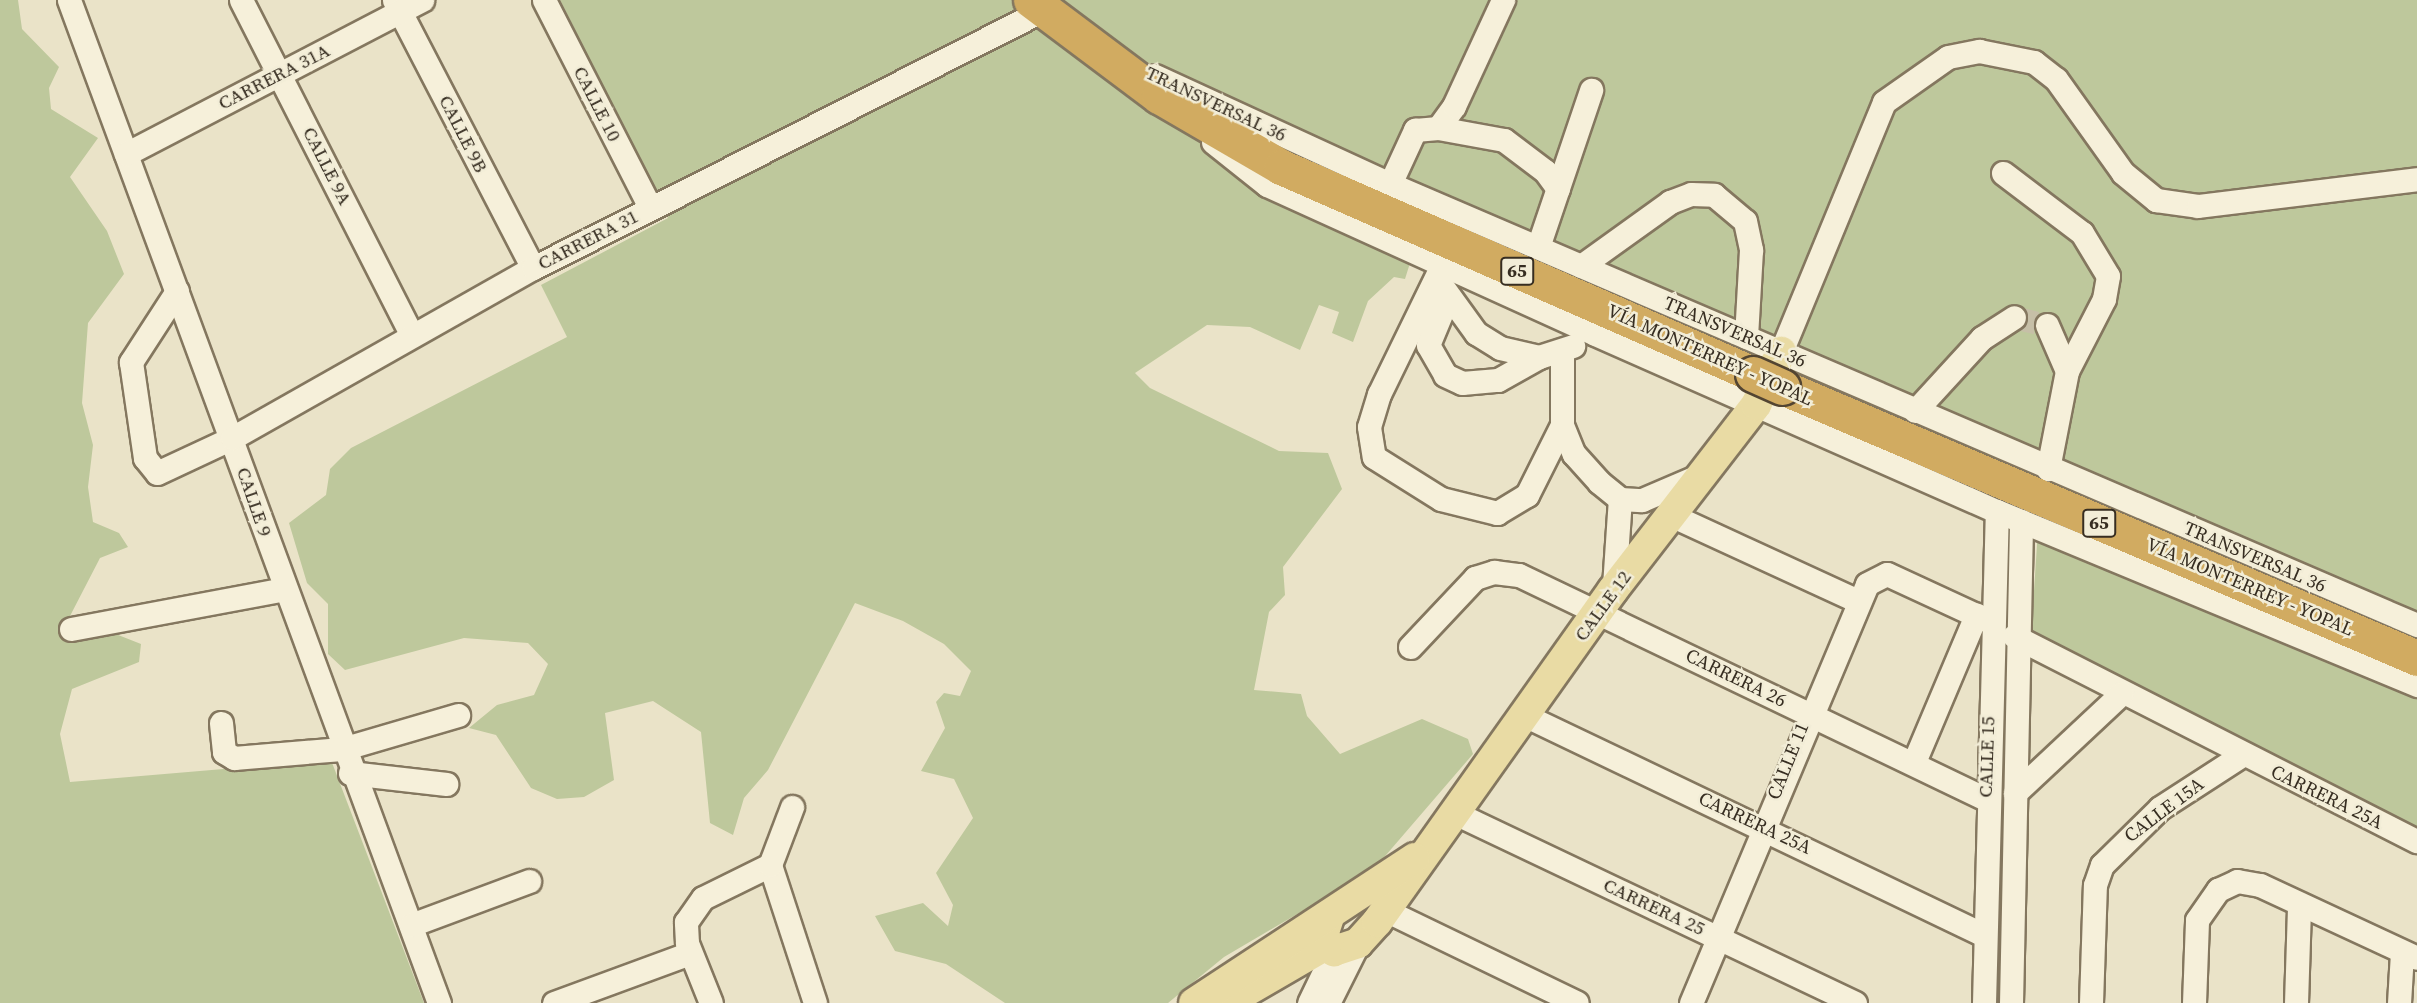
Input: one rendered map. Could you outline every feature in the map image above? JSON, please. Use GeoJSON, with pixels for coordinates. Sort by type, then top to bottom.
{"type":"FeatureCollection","features":[{"type":"Feature","properties":{"kind":"highway","name":"VÍA MONTERREY - YOPAL"},"geometry":{"type":"LineString","coordinates":[[1045,11],[1281,167],[1764,388],[2417,658]]}},
{"type":"Feature","properties":{"kind":"main road","name":"CALLE 12"},"geometry":{"type":"LineString","coordinates":[[1418,855],[1606,601],[1710,469],[1764,388],[1781,352]]}},
{"type":"Feature","properties":{"kind":"main road"},"geometry":{"type":"LineString","coordinates":[[1227,1003],[1385,910],[1418,855]]}},
{"type":"Feature","properties":{"kind":"main road"},"geometry":{"type":"LineString","coordinates":[[1194,1003],[1336,939],[1418,855]]}},
{"type":"Feature","properties":{"kind":"street"},"geometry":{"type":"LineString","coordinates":[[68,0],[232,438],[349,773],[411,925],[439,1003]]}},
{"type":"Feature","properties":{"kind":"street","name":"CALLE 9A"},"geometry":{"type":"LineString","coordinates":[[241,0],[411,333]]}},
{"type":"Feature","properties":{"kind":"street","name":"CARRERA 31A"},"geometry":{"type":"LineString","coordinates":[[126,154],[281,74],[397,6],[422,0]]}},
{"type":"Feature","properties":{"kind":"street","name":"CALLE 10"},"geometry":{"type":"LineString","coordinates":[[544,0],[650,207]]}},
{"type":"Feature","properties":{"kind":"street"},"geometry":{"type":"LineString","coordinates":[[1438,128],[1503,0]]}},
{"type":"Feature","properties":{"kind":"street","name":"CALLE 9B"},"geometry":{"type":"LineString","coordinates":[[397,6],[533,268]]}},
{"type":"Feature","properties":{"kind":"street","name":"CARRERA 31"},"geometry":{"type":"LineString","coordinates":[[177,291],[131,362],[145,458],[157,473],[232,438],[411,333],[650,207],[1045,11]]}},
{"type":"Feature","properties":{"kind":"street"},"geometry":{"type":"LineString","coordinates":[[1781,352],[1884,102],[1948,57],[1993,52],[2034,62],[2056,79],[2123,173],[2156,200],[2198,206],[2417,179]]}},
{"type":"Feature","properties":{"kind":"street"},"geometry":{"type":"LineString","coordinates":[[1126,67],[2048,469],[2414,617]]}},
{"type":"Feature","properties":{"kind":"street","name":"TRANSVERSAL 36"},"geometry":{"type":"LineString","coordinates":[[1126,67],[1266,186],[1442,280],[1595,334],[1764,388],[1997,511],[2417,685]]}},
{"type":"Feature","properties":{"kind":"street"},"geometry":{"type":"LineString","coordinates":[[1538,247],[1591,90]]}},
{"type":"Feature","properties":{"kind":"street"},"geometry":{"type":"LineString","coordinates":[[1390,184],[1415,131],[1438,128],[1504,140],[1545,171],[1558,189]]}},
{"type":"Feature","properties":{"kind":"street"},"geometry":{"type":"LineString","coordinates":[[2003,173],[2082,233],[2108,276],[2104,299],[2067,371],[2048,469]]}},
{"type":"Feature","properties":{"kind":"street"},"geometry":{"type":"LineString","coordinates":[[1581,265],[1670,202],[1691,194],[1714,195],[1745,220],[1751,250],[1746,337]]}},
{"type":"Feature","properties":{"kind":"street","name":"TRANSVERSAL 36"},"geometry":{"type":"LineString","coordinates":[[1581,265],[1781,352]]}},
{"type":"Feature","properties":{"kind":"street"},"geometry":{"type":"LineString","coordinates":[[1442,280],[1428,345],[1445,375],[1462,383],[1498,380],[1539,357],[1563,352],[1595,334]]}},
{"type":"Feature","properties":{"kind":"street"},"geometry":{"type":"LineString","coordinates":[[1442,280],[1484,338],[1539,357]]}},
{"type":"Feature","properties":{"kind":"street"},"geometry":{"type":"LineString","coordinates":[[1442,280],[1380,394],[1369,427],[1374,457],[1441,499],[1497,513],[1527,495],[1562,425]]}},
{"type":"Feature","properties":{"kind":"street"},"geometry":{"type":"LineString","coordinates":[[1916,411],[1982,338],[2014,317]]}},
{"type":"Feature","properties":{"kind":"street"},"geometry":{"type":"LineString","coordinates":[[2047,325],[2067,371]]}},
{"type":"Feature","properties":{"kind":"street"},"geometry":{"type":"LineString","coordinates":[[1563,352],[1562,425],[1574,454],[1620,499],[1657,497],[1710,469]]}},
{"type":"Feature","properties":{"kind":"street"},"geometry":{"type":"LineString","coordinates":[[1606,601],[1620,499]]}},
{"type":"Feature","properties":{"kind":"street","name":"CALLE 15"},"geometry":{"type":"LineString","coordinates":[[1984,1003],[1984,619],[1997,511]]}},
{"type":"Feature","properties":{"kind":"street"},"geometry":{"type":"LineString","coordinates":[[1673,516],[1856,600]]}},
{"type":"Feature","properties":{"kind":"street","name":"CALLE 15"},"geometry":{"type":"LineString","coordinates":[[2011,1003],[2015,793],[2014,636],[2021,521]]}},
{"type":"Feature","properties":{"kind":"street","name":"CARRERA 26"},"geometry":{"type":"LineString","coordinates":[[1410,648],[1460,591],[1494,572],[1518,575],[1606,601],[1808,713],[1986,799]]}},
{"type":"Feature","properties":{"kind":"street","name":"CALLE 11"},"geometry":{"type":"LineString","coordinates":[[1691,1003],[1856,600],[1875,575],[1887,574],[1984,619]]}},
{"type":"Feature","properties":{"kind":"street"},"geometry":{"type":"LineString","coordinates":[[71,629],[284,589]]}},
{"type":"Feature","properties":{"kind":"street"},"geometry":{"type":"LineString","coordinates":[[1914,762],[1984,619]]}},
{"type":"Feature","properties":{"kind":"street","name":"CARRERA 25A"},"geometry":{"type":"LineString","coordinates":[[2014,636],[2242,755],[2417,841]]}},
{"type":"Feature","properties":{"kind":"street"},"geometry":{"type":"LineString","coordinates":[[2015,793],[2122,693]]}},
{"type":"Feature","properties":{"kind":"street"},"geometry":{"type":"LineString","coordinates":[[221,723],[228,757],[342,749],[458,715]]}},
{"type":"Feature","properties":{"kind":"street","name":"CARRERA 25A"},"geometry":{"type":"LineString","coordinates":[[1524,715],[1763,825],[1984,935]]}},
{"type":"Feature","properties":{"kind":"street","name":"CALLE 15A"},"geometry":{"type":"LineString","coordinates":[[2091,1003],[2095,885],[2102,865],[2160,808],[2242,755]]}},
{"type":"Feature","properties":{"kind":"street"},"geometry":{"type":"LineString","coordinates":[[349,773],[446,784]]}},
{"type":"Feature","properties":{"kind":"street"},"geometry":{"type":"LineString","coordinates":[[792,807],[770,865],[816,1003]]}},
{"type":"Feature","properties":{"kind":"street","name":"CARRERA 25"},"geometry":{"type":"LineString","coordinates":[[1452,811],[1855,1003]]}},
{"type":"Feature","properties":{"kind":"street"},"geometry":{"type":"LineString","coordinates":[[1986,832],[2014,838]]}},
{"type":"Feature","properties":{"kind":"street"},"geometry":{"type":"LineString","coordinates":[[711,1003],[691,953],[686,922],[703,898],[770,865]]}},
{"type":"Feature","properties":{"kind":"street"},"geometry":{"type":"LineString","coordinates":[[411,925],[529,881]]}},
{"type":"Feature","properties":{"kind":"street"},"geometry":{"type":"LineString","coordinates":[[2194,1003],[2197,920],[2205,903],[2237,881],[2260,884],[2299,905],[2410,955],[2399,1003]]}},
{"type":"Feature","properties":{"kind":"street"},"geometry":{"type":"LineString","coordinates":[[2296,1003],[2299,905]]}},
{"type":"Feature","properties":{"kind":"street"},"geometry":{"type":"LineString","coordinates":[[1385,910],[1577,1003]]}},
{"type":"Feature","properties":{"kind":"street"},"geometry":{"type":"LineString","coordinates":[[1309,1003],[1336,939]]}},
{"type":"Feature","properties":{"kind":"street"},"geometry":{"type":"LineString","coordinates":[[1328,1003],[1336,939]]}},
{"type":"Feature","properties":{"kind":"street"},"geometry":{"type":"LineString","coordinates":[[554,1003],[691,953]]}},
{"type":"Feature","properties":{"kind":"green space"},"geometry":{"type":"Polygon","coordinates":[[[0,0],[18,0],[22,29],[59,67],[49,88],[51,109],[98,138],[70,177],[107,231],[124,274],[88,323],[82,403],[93,445],[88,487],[93,522],[119,533],[128,547],[100,558],[70,616],[141,644],[139,662],[72,689],[60,734],[70,782],[331,760],[424,1003],[0,1003],[0,0]]]}},
{"type":"Feature","properties":{"kind":"green space"},"geometry":{"type":"Polygon","coordinates":[[[560,0],[2417,0],[2417,833],[2031,637],[2040,499],[1420,231],[1405,279],[1394,277],[1368,301],[1353,342],[1332,333],[1339,312],[1319,305],[1300,350],[1250,327],[1207,325],[1135,373],[1150,388],[1279,451],[1328,453],[1342,489],[1283,567],[1285,595],[1269,612],[1254,690],[1301,694],[1307,716],[1340,754],[1422,719],[1468,739],[1473,754],[1374,869],[1224,957],[1168,1003],[1005,1003],[946,964],[895,951],[875,916],[923,903],[948,926],[953,905],[936,873],[973,818],[954,779],[921,771],[945,728],[936,702],[944,693],[960,696],[971,671],[944,644],[903,621],[855,603],[768,770],[744,798],[733,835],[710,823],[701,732],[653,701],[605,713],[614,780],[584,797],[557,799],[531,788],[496,735],[469,728],[497,705],[534,695],[548,664],[528,643],[464,638],[345,670],[328,654],[328,604],[307,583],[289,523],[326,495],[330,469],[351,448],[567,337],[541,285],[668,218],[560,0]]]}},
{"type":"Feature","properties":{"kind":"tunnel"},"geometry":{"type":"LineString","coordinates":[[2014,317],[2047,325]]}}]}
